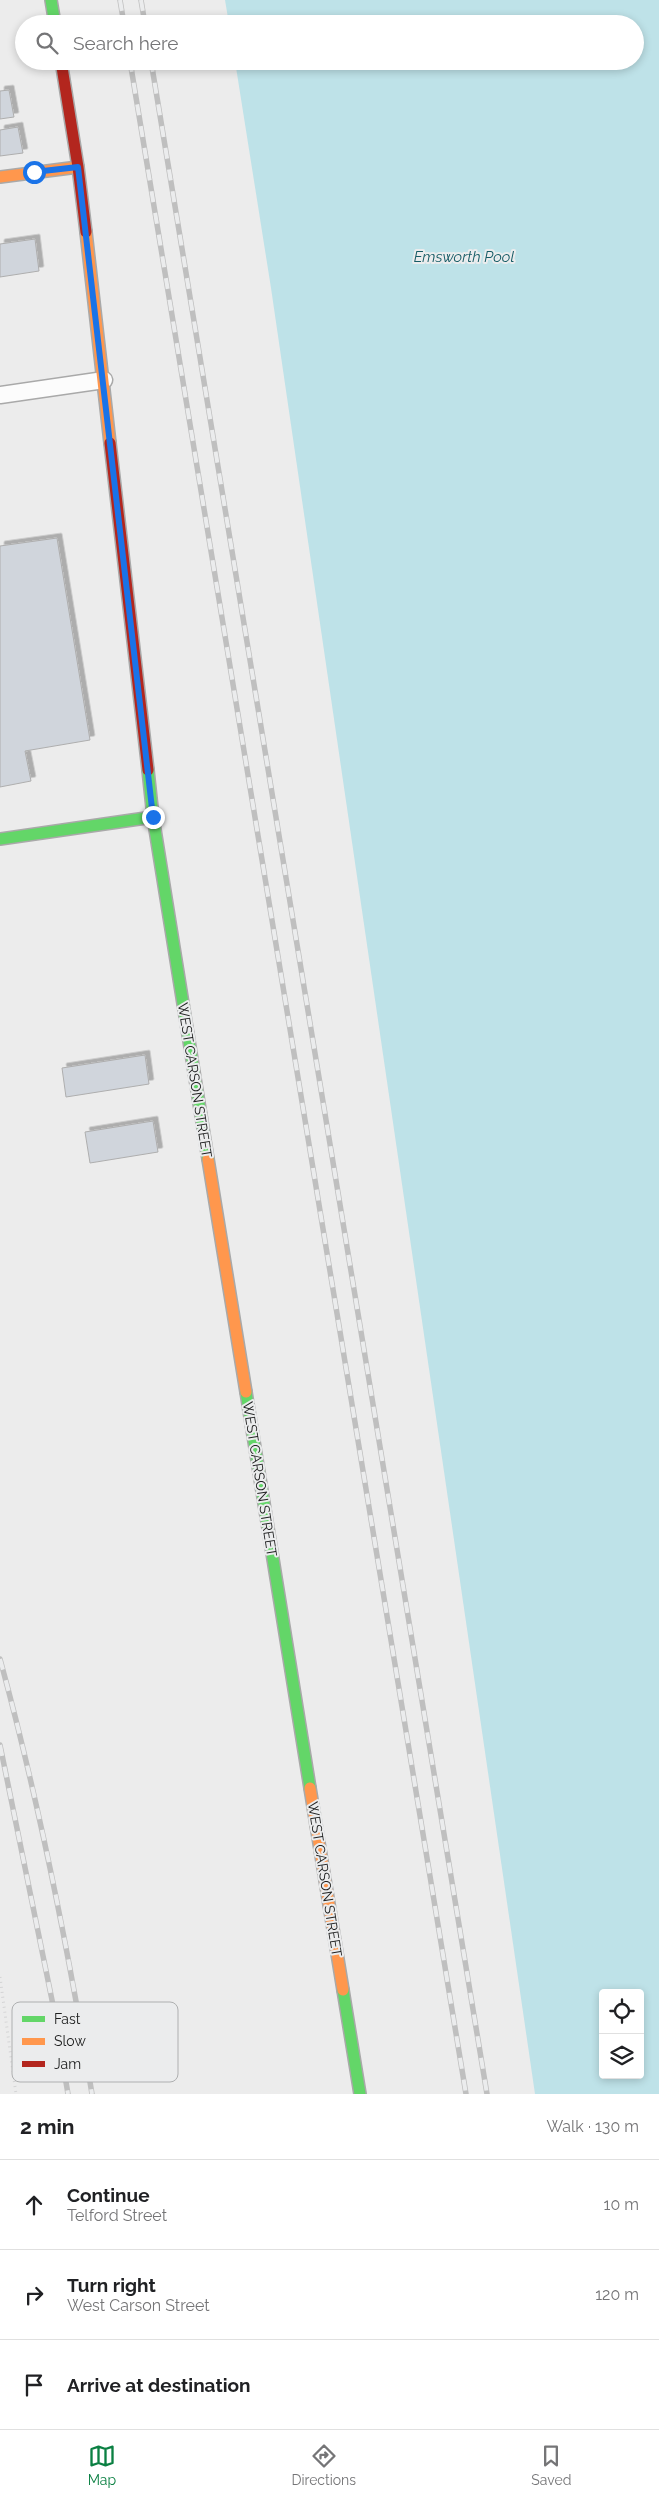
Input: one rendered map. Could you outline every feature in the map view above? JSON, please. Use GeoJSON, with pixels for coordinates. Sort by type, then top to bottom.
{"type":"FeatureCollection","features":[{"type":"Feature","properties":{"kind":"main road"},"geometry":{"type":"LineString","coordinates":[[51,0],[54,15]]}},
{"type":"Feature","properties":{"kind":"main road","name":"WEST CARSON STREET"},"geometry":{"type":"LineString","coordinates":[[62,70],[78,167],[104,380],[153,817],[360,2094]]}},
{"type":"Feature","properties":{"kind":"main road"},"geometry":{"type":"LineString","coordinates":[[0,177],[78,167]]}},
{"type":"Feature","properties":{"kind":"main road"},"geometry":{"type":"LineString","coordinates":[[0,839],[153,817]]}},
{"type":"Feature","properties":{"kind":"lane"},"geometry":{"type":"LineString","coordinates":[[0,395],[104,380]]}},
{"type":"Feature","properties":{"kind":"path"},"geometry":{"type":"LineString","coordinates":[[0,1977],[12,2065]]}},
{"type":"Feature","properties":{"kind":"water","name":"Emsworth Pool"},"geometry":{"type":"Polygon","coordinates":[[[225,0],[659,0],[659,2094],[535,2094],[271,288],[236,70],[644,70],[644,15],[228,15],[225,0]]]}},
{"type":"Feature","properties":{"kind":"building"},"geometry":{"type":"Polygon","coordinates":[[[9,90],[14,117],[0,119],[0,91],[9,90]]]}},
{"type":"Feature","properties":{"kind":"building"},"geometry":{"type":"Polygon","coordinates":[[[18,127],[23,153],[0,156],[0,130],[18,127]]]}},
{"type":"Feature","properties":{"kind":"building"},"geometry":{"type":"Polygon","coordinates":[[[35,239],[39,271],[0,277],[0,244],[35,239]]]}},
{"type":"Feature","properties":{"kind":"building"},"geometry":{"type":"Polygon","coordinates":[[[57,538],[90,740],[25,751],[31,781],[0,787],[0,546],[57,538]]]}},
{"type":"Feature","properties":{"kind":"building"},"geometry":{"type":"Polygon","coordinates":[[[145,1055],[149,1084],[66,1097],[62,1068],[145,1055]]]}},
{"type":"Feature","properties":{"kind":"building"},"geometry":{"type":"Polygon","coordinates":[[[153,1121],[158,1152],[90,1163],[85,1132],[153,1121]]]}},
{"type":"Feature","properties":{"kind":"railway"},"geometry":{"type":"LineString","coordinates":[[120,0],[122,15]]}},
{"type":"Feature","properties":{"kind":"railway"},"geometry":{"type":"LineString","coordinates":[[141,0],[144,15]]}},
{"type":"Feature","properties":{"kind":"railway"},"geometry":{"type":"LineString","coordinates":[[131,70],[466,2094]]}},
{"type":"Feature","properties":{"kind":"railway"},"geometry":{"type":"LineString","coordinates":[[152,70],[487,2094]]}},
{"type":"Feature","properties":{"kind":"railway"},"geometry":{"type":"LineString","coordinates":[[0,1659],[52,1875],[76,2002]]}},
{"type":"Feature","properties":{"kind":"railway"},"geometry":{"type":"LineString","coordinates":[[0,1745],[52,2002]]}},
{"type":"Feature","properties":{"kind":"railway"},"geometry":{"type":"LineString","coordinates":[[66,2082],[68,2094]]}},
{"type":"Feature","properties":{"kind":"railway"},"geometry":{"type":"LineString","coordinates":[[90,2082],[92,2094]]}},
{"type":"Feature","properties":{"kind":"traffic: fast"},"geometry":{"type":"LineString","coordinates":[[51,0],[54,15]]}},
{"type":"Feature","properties":{"kind":"traffic: fast"},"geometry":{"type":"LineString","coordinates":[[148,770],[153,817],[208,1159]]}},
{"type":"Feature","properties":{"kind":"traffic: fast"},"geometry":{"type":"LineString","coordinates":[[0,839],[153,817]]}},
{"type":"Feature","properties":{"kind":"traffic: fast"},"geometry":{"type":"LineString","coordinates":[[246,1392],[310,1788]]}},
{"type":"Feature","properties":{"kind":"traffic: fast"},"geometry":{"type":"LineString","coordinates":[[343,1990],[360,2094]]}},
{"type":"Feature","properties":{"kind":"traffic: slow"},"geometry":{"type":"LineString","coordinates":[[0,177],[78,167]]}},
{"type":"Feature","properties":{"kind":"traffic: slow"},"geometry":{"type":"LineString","coordinates":[[86,232],[110,443]]}},
{"type":"Feature","properties":{"kind":"traffic: slow"},"geometry":{"type":"LineString","coordinates":[[208,1159],[246,1392]]}},
{"type":"Feature","properties":{"kind":"traffic: slow"},"geometry":{"type":"LineString","coordinates":[[310,1788],[343,1990]]}},
{"type":"Feature","properties":{"kind":"traffic: jam"},"geometry":{"type":"LineString","coordinates":[[62,70],[86,232]]}},
{"type":"Feature","properties":{"kind":"traffic: jam"},"geometry":{"type":"LineString","coordinates":[[110,443],[148,770]]}},
{"type":"Feature","properties":{"kind":"route"},"geometry":{"type":"LineString","coordinates":[[34,172],[78,167],[153,817]]}}]}
